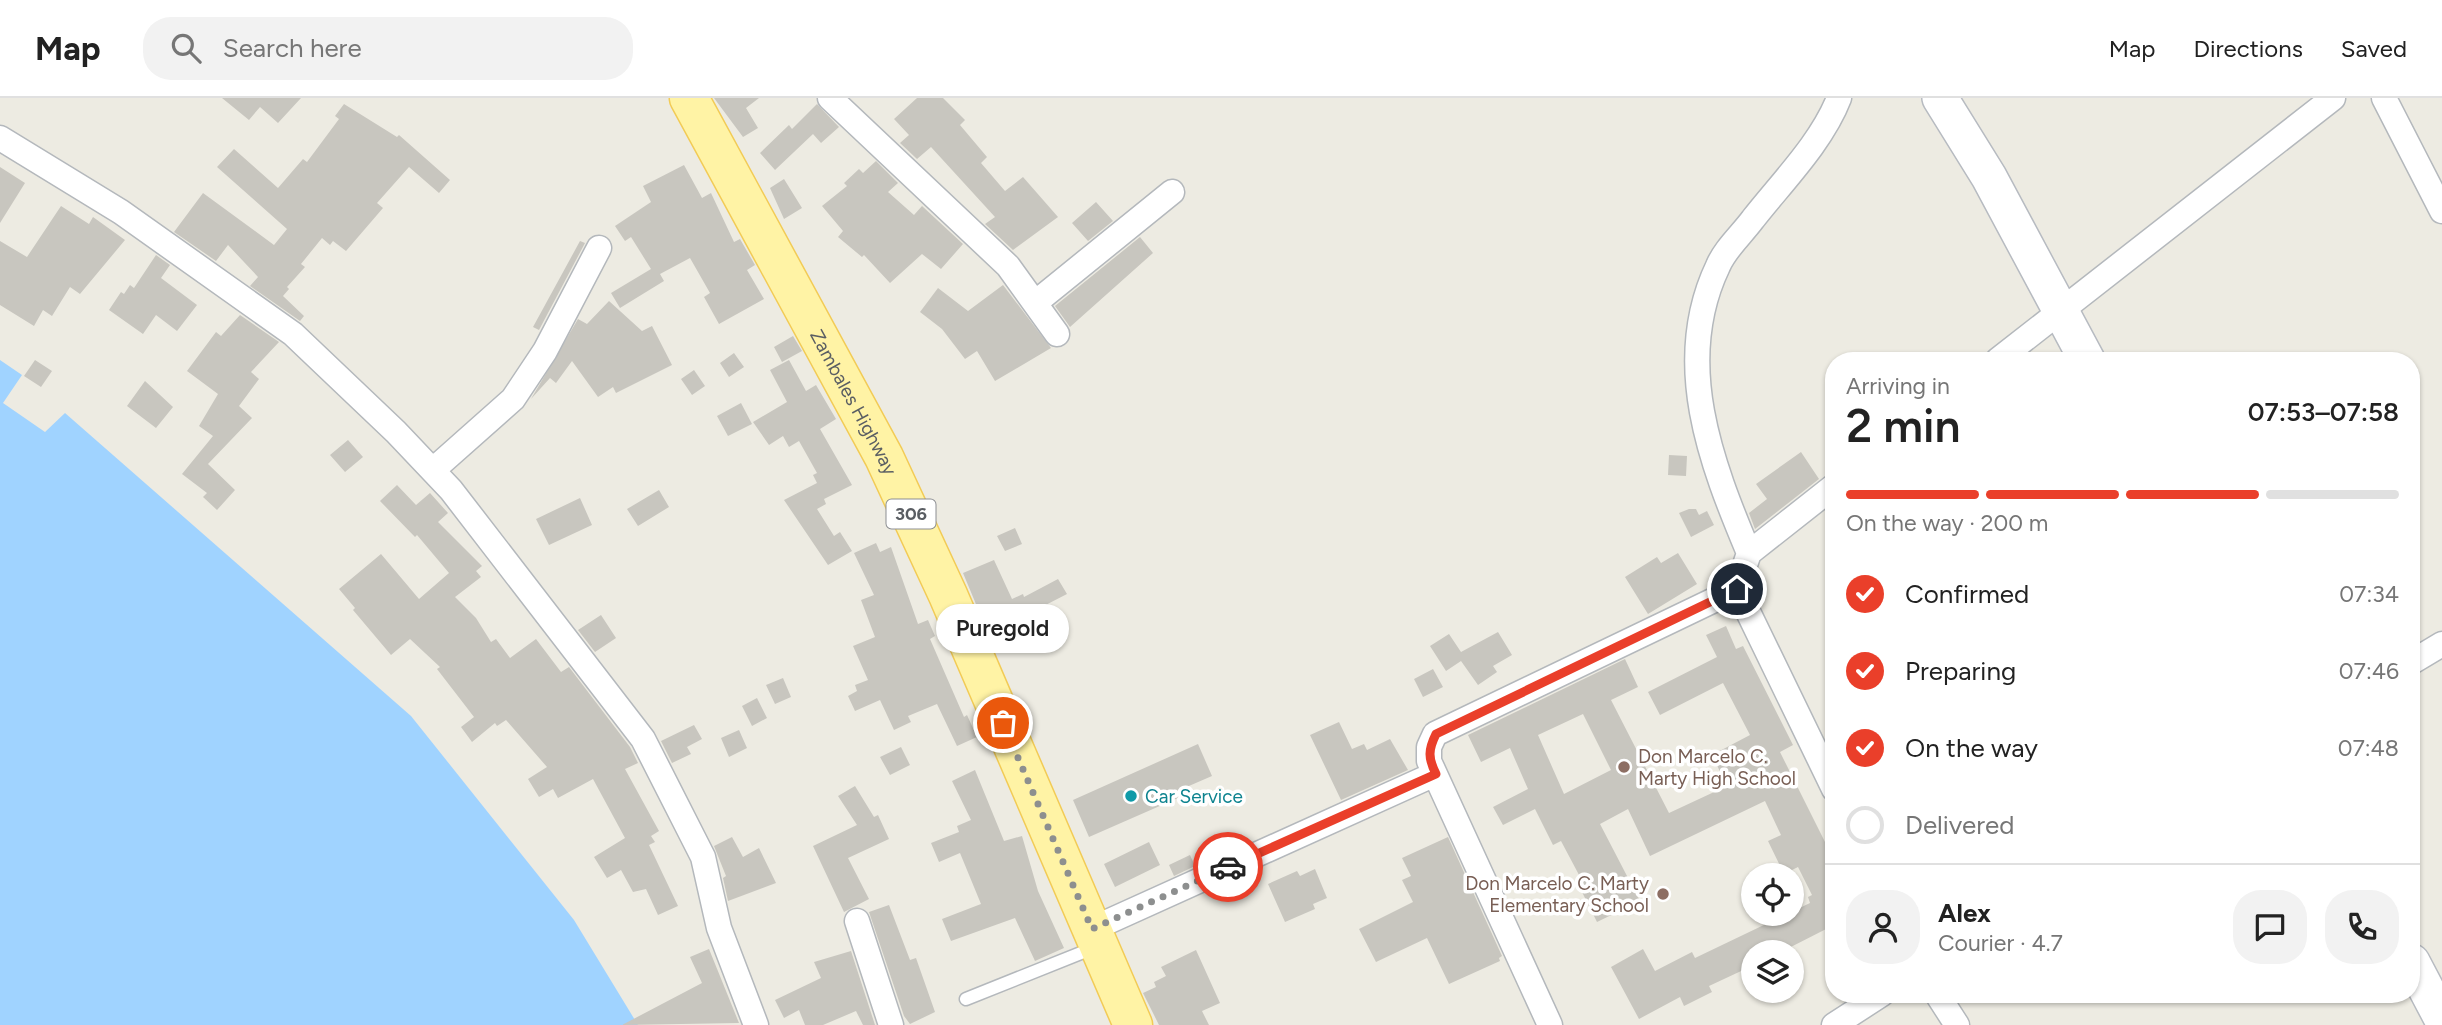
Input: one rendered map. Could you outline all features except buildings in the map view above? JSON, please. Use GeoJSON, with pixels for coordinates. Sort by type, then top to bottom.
{"type":"FeatureCollection","features":[{"type":"Feature","properties":{"kind":"main road","name":"Zambales Highway"},"geometry":{"type":"LineString","coordinates":[[692,99],[884,457],[948,595],[1133,1025]]}},
{"type":"Feature","properties":{"kind":"street"},"geometry":{"type":"LineString","coordinates":[[830,98],[1008,266],[1057,334]]}},
{"type":"Feature","properties":{"kind":"street"},"geometry":{"type":"LineString","coordinates":[[1749,553],[1722,489],[1703,423],[1697,365],[1704,306],[1718,264],[1799,160],[1833,112],[1839,98]]}},
{"type":"Feature","properties":{"kind":"street"},"geometry":{"type":"LineString","coordinates":[[1940,98],[1989,177],[2083,352]]}},
{"type":"Feature","properties":{"kind":"street"},"geometry":{"type":"LineString","coordinates":[[2009,352],[2333,98]]}},
{"type":"Feature","properties":{"kind":"street"},"geometry":{"type":"LineString","coordinates":[[2384,98],[2442,211]]}},
{"type":"Feature","properties":{"kind":"street"},"geometry":{"type":"LineString","coordinates":[[0,138],[121,212],[293,334],[433,470],[490,537],[523,585],[643,739],[703,857],[719,928],[756,1025]]}},
{"type":"Feature","properties":{"kind":"street"},"geometry":{"type":"LineString","coordinates":[[1035,303],[1171,192]]}},
{"type":"Feature","properties":{"kind":"street"},"geometry":{"type":"LineString","coordinates":[[433,470],[513,399],[544,351],[599,248]]}},
{"type":"Feature","properties":{"kind":"street"},"geometry":{"type":"LineString","coordinates":[[1825,493],[1749,553],[1737,589],[1825,770]]}},
{"type":"Feature","properties":{"kind":"street"},"geometry":{"type":"LineString","coordinates":[[1550,1025],[1429,761],[1429,747],[1436,734],[1737,589]]}},
{"type":"Feature","properties":{"kind":"street"},"geometry":{"type":"LineString","coordinates":[[2420,657],[2442,644]]}},
{"type":"Feature","properties":{"kind":"street"},"geometry":{"type":"LineString","coordinates":[[1095,937],[1436,774]]}},
{"type":"Feature","properties":{"kind":"street"},"geometry":{"type":"LineString","coordinates":[[857,921],[891,1025]]}},
{"type":"Feature","properties":{"kind":"street"},"geometry":{"type":"LineString","coordinates":[[2420,977],[2442,1019]]}},
{"type":"Feature","properties":{"kind":"street"},"geometry":{"type":"LineString","coordinates":[[1834,1025],[1868,1003]]}},
{"type":"Feature","properties":{"kind":"street"},"geometry":{"type":"LineString","coordinates":[[1943,1003],[1957,1025]]}},
{"type":"Feature","properties":{"kind":"lane"},"geometry":{"type":"LineString","coordinates":[[966,999],[1095,937]]}},
{"type":"Feature","properties":{"kind":"water"},"geometry":{"type":"Polygon","coordinates":[[[0,360],[22,375],[3,403],[45,432],[65,413],[411,716],[574,920],[638,1025],[0,1025],[0,360]]]}},
{"type":"Feature","properties":{"kind":"way so far"},"geometry":{"type":"LineString","coordinates":[[1003,723],[1092,929],[1228,867]]}},
{"type":"Feature","properties":{"kind":"place","name":"Puregold"},"geometry":{"type":"Point","coordinates":[1003,723]}},
{"type":"Feature","properties":{"kind":"place","name":"Don Marcelo C. Marty High School"},"geometry":{"type":"Point","coordinates":[1624,767]}},
{"type":"Feature","properties":{"kind":"place","name":"Car Service"},"geometry":{"type":"Point","coordinates":[1131,796]}},
{"type":"Feature","properties":{"kind":"place","name":"Don Marcelo C. Marty Elementary School"},"geometry":{"type":"Point","coordinates":[1663,894]}},
{"type":"Feature","properties":{"kind":"route"},"geometry":{"type":"LineString","coordinates":[[1228,867],[1436,774],[1429,761],[1429,747],[1436,734],[1737,589]]}}]}
